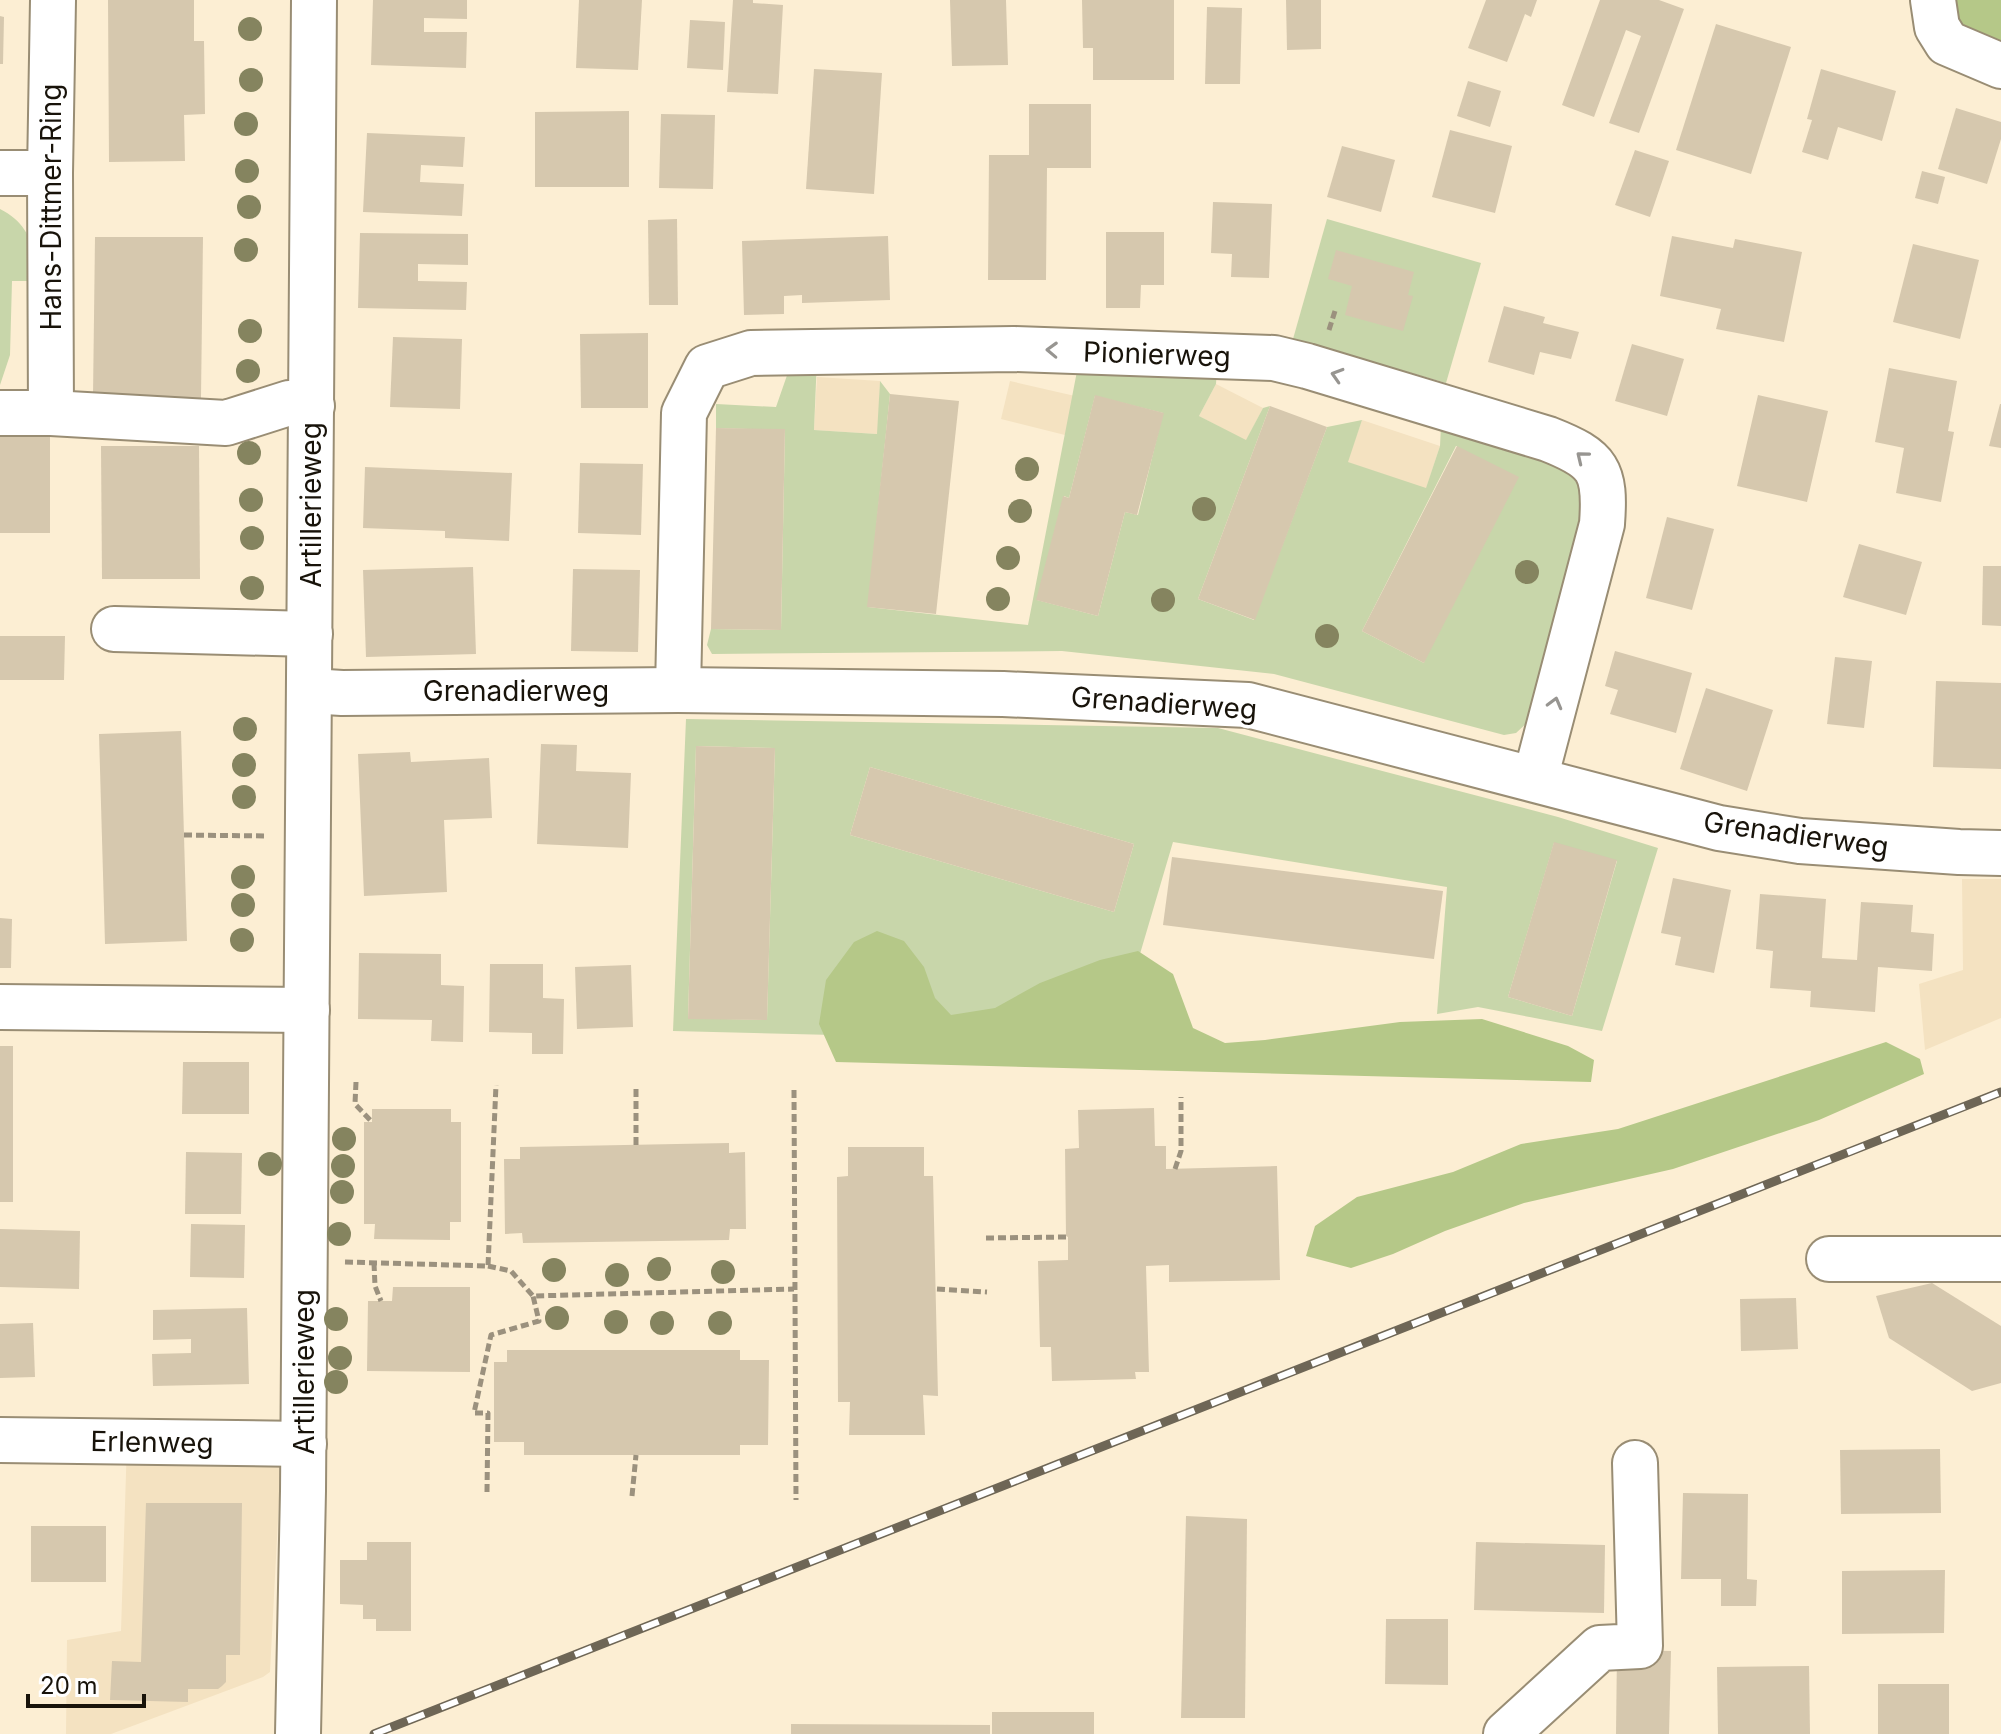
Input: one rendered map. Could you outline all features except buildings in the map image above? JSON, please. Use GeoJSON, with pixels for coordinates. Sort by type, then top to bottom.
{"type":"FeatureCollection","features":[{"type":"Feature","properties":{"kind":"street","name":"Hans-Dittmer-Ring"},"geometry":{"type":"LineString","coordinates":[[51,413],[53,0]]}},
{"type":"Feature","properties":{"kind":"street","name":"Artillerieweg"},"geometry":{"type":"LineString","coordinates":[[298,1734],[304,1444],[314,0]]}},
{"type":"Feature","properties":{"kind":"street"},"geometry":{"type":"LineString","coordinates":[[1935,13],[1947,43],[2001,66]]}},
{"type":"Feature","properties":{"kind":"street"},"geometry":{"type":"LineString","coordinates":[[0,173],[50,173]]}},
{"type":"Feature","properties":{"kind":"street","name":"Pionierweg"},"geometry":{"type":"LineString","coordinates":[[678,690],[684,413],[707,367],[751,353],[1014,349],[1274,358],[1548,439],[1587,457],[1599,475],[1604,494],[1602,524],[1535,779]]}},
{"type":"Feature","properties":{"kind":"street"},"geometry":{"type":"LineString","coordinates":[[0,413],[226,423],[289,403],[312,406]]}},
{"type":"Feature","properties":{"kind":"street"},"geometry":{"type":"LineString","coordinates":[[114,629],[310,634]]}},
{"type":"Feature","properties":{"kind":"street","name":"Grenadierweg"},"geometry":{"type":"LineString","coordinates":[[310,691],[678,690],[1003,694],[1248,705],[1719,828],[1800,841],[2001,853]]}},
{"type":"Feature","properties":{"kind":"street"},"geometry":{"type":"LineString","coordinates":[[0,1007],[307,1010]]}},
{"type":"Feature","properties":{"kind":"street"},"geometry":{"type":"LineString","coordinates":[[1829,1259],[2001,1259]]}},
{"type":"Feature","properties":{"kind":"street","name":"Erlenweg"},"geometry":{"type":"LineString","coordinates":[[0,1440],[304,1444]]}},
{"type":"Feature","properties":{"kind":"street"},"geometry":{"type":"LineString","coordinates":[[1506,1734],[1600,1648],[1640,1646],[1635,1463]]}},
{"type":"Feature","properties":{"kind":"path"},"geometry":{"type":"LineString","coordinates":[[184,835],[271,836]]}},
{"type":"Feature","properties":{"kind":"path"},"geometry":{"type":"LineString","coordinates":[[356,1082],[355,1104],[372,1122]]}},
{"type":"Feature","properties":{"kind":"path"},"geometry":{"type":"LineString","coordinates":[[488,1266],[496,1085]]}},
{"type":"Feature","properties":{"kind":"path"},"geometry":{"type":"LineString","coordinates":[[636,1087],[636,1145]]}},
{"type":"Feature","properties":{"kind":"path"},"geometry":{"type":"LineString","coordinates":[[794,1090],[796,1500]]}},
{"type":"Feature","properties":{"kind":"path"},"geometry":{"type":"LineString","coordinates":[[1175,1169],[1181,1151],[1181,1097]]}},
{"type":"Feature","properties":{"kind":"path"},"geometry":{"type":"LineString","coordinates":[[986,1238],[1068,1237]]}},
{"type":"Feature","properties":{"kind":"path"},"geometry":{"type":"LineString","coordinates":[[344,1262],[488,1266],[511,1271],[533,1296],[539,1321],[491,1335],[474,1413],[488,1413],[487,1492]]}},
{"type":"Feature","properties":{"kind":"path"},"geometry":{"type":"LineString","coordinates":[[374,1263],[375,1286],[381,1301]]}},
{"type":"Feature","properties":{"kind":"path"},"geometry":{"type":"LineString","coordinates":[[533,1296],[794,1289]]}},
{"type":"Feature","properties":{"kind":"path"},"geometry":{"type":"LineString","coordinates":[[937,1289],[987,1292]]}},
{"type":"Feature","properties":{"kind":"path"},"geometry":{"type":"LineString","coordinates":[[632,1496],[636,1455]]}},
{"type":"Feature","properties":{"kind":"shaded area"},"geometry":{"type":"Polygon","coordinates":[[[817,377],[880,381],[878,434],[814,430],[817,377]]]}},
{"type":"Feature","properties":{"kind":"shaded area"},"geometry":{"type":"Polygon","coordinates":[[[1010,381],[1075,396],[1065,435],[1001,419],[1010,381]]]}},
{"type":"Feature","properties":{"kind":"shaded area"},"geometry":{"type":"Polygon","coordinates":[[[1216,384],[1263,408],[1246,441],[1199,416],[1216,384]]]}},
{"type":"Feature","properties":{"kind":"shaded area"},"geometry":{"type":"Polygon","coordinates":[[[1362,420],[1440,446],[1426,489],[1347,462],[1362,420]]]}},
{"type":"Feature","properties":{"kind":"shaded area"},"geometry":{"type":"Polygon","coordinates":[[[1962,879],[2001,879],[2001,1018],[1925,1050],[1919,984],[1963,970],[1962,879]]]}},
{"type":"Feature","properties":{"kind":"shaded area"},"geometry":{"type":"Polygon","coordinates":[[[127,1442],[282,1443],[270,1672],[111,1734],[66,1734],[67,1640],[121,1631],[127,1442]]]}},
{"type":"Feature","properties":{"kind":"green space"},"geometry":{"type":"Polygon","coordinates":[[[1945,0],[2001,0],[2001,45],[1967,33],[1945,0]]]}},
{"type":"Feature","properties":{"kind":"green space"},"geometry":{"type":"Polygon","coordinates":[[[0,209],[11,215],[25,230],[33,248],[40,281],[12,281],[10,355],[0,385],[0,209]]]}},
{"type":"Feature","properties":{"kind":"green space"},"geometry":{"type":"Polygon","coordinates":[[[1327,219],[1481,263],[1446,383],[1293,339],[1327,219]]]}},
{"type":"Feature","properties":{"kind":"green space"},"geometry":{"type":"Polygon","coordinates":[[[817,358],[814,430],[877,434],[880,381],[890,394],[868,607],[1028,625],[1078,366],[1217,368],[1216,384],[1199,416],[1246,440],[1263,408],[1270,406],[1198,599],[1254,620],[1327,427],[1362,420],[1348,462],[1426,488],[1440,446],[1441,426],[1564,462],[1579,480],[1587,504],[1529,721],[1516,733],[1504,735],[1274,674],[1062,651],[712,654],[707,645],[711,629],[781,630],[785,430],[716,428],[716,404],[776,407],[792,361],[817,358]],[[1095,396],[1069,498],[1064,496],[1037,600],[1098,616],[1125,512],[1138,515],[1163,413],[1095,396]],[[1457,446],[1362,631],[1424,663],[1457,446]]]}},
{"type":"Feature","properties":{"kind":"green space"},"geometry":{"type":"Polygon","coordinates":[[[686,719],[1218,728],[1558,817],[1658,848],[1602,1031],[1478,1007],[1437,1014],[1447,887],[1173,842],[1114,1042],[673,1031],[686,719]],[[696,746],[688,1018],[767,1020],[775,748],[696,746]],[[870,767],[850,835],[1114,912],[1134,844],[870,767]],[[1554,843],[1508,997],[1572,1016],[1617,861],[1554,843]]]}},
{"type":"Feature","properties":{"kind":"green space"},"geometry":{"type":"Polygon","coordinates":[[[877,931],[904,941],[924,967],[935,998],[951,1015],[995,1008],[1040,983],[1100,960],[1138,951],[1173,974],[1193,1028],[1225,1043],[1400,1022],[1482,1019],[1568,1046],[1594,1060],[1591,1082],[836,1062],[819,1024],[826,980],[854,942],[877,931]]]}},
{"type":"Feature","properties":{"kind":"green space"},"geometry":{"type":"Polygon","coordinates":[[[1886,1042],[1920,1059],[1924,1074],[1819,1120],[1673,1169],[1524,1203],[1351,1268],[1306,1256],[1315,1226],[1357,1197],[1453,1172],[1521,1144],[1618,1129],[1886,1042]]]}},
{"type":"Feature","properties":{"kind":"railway"},"geometry":{"type":"LineString","coordinates":[[374,1734],[2001,1092]]}}]}
